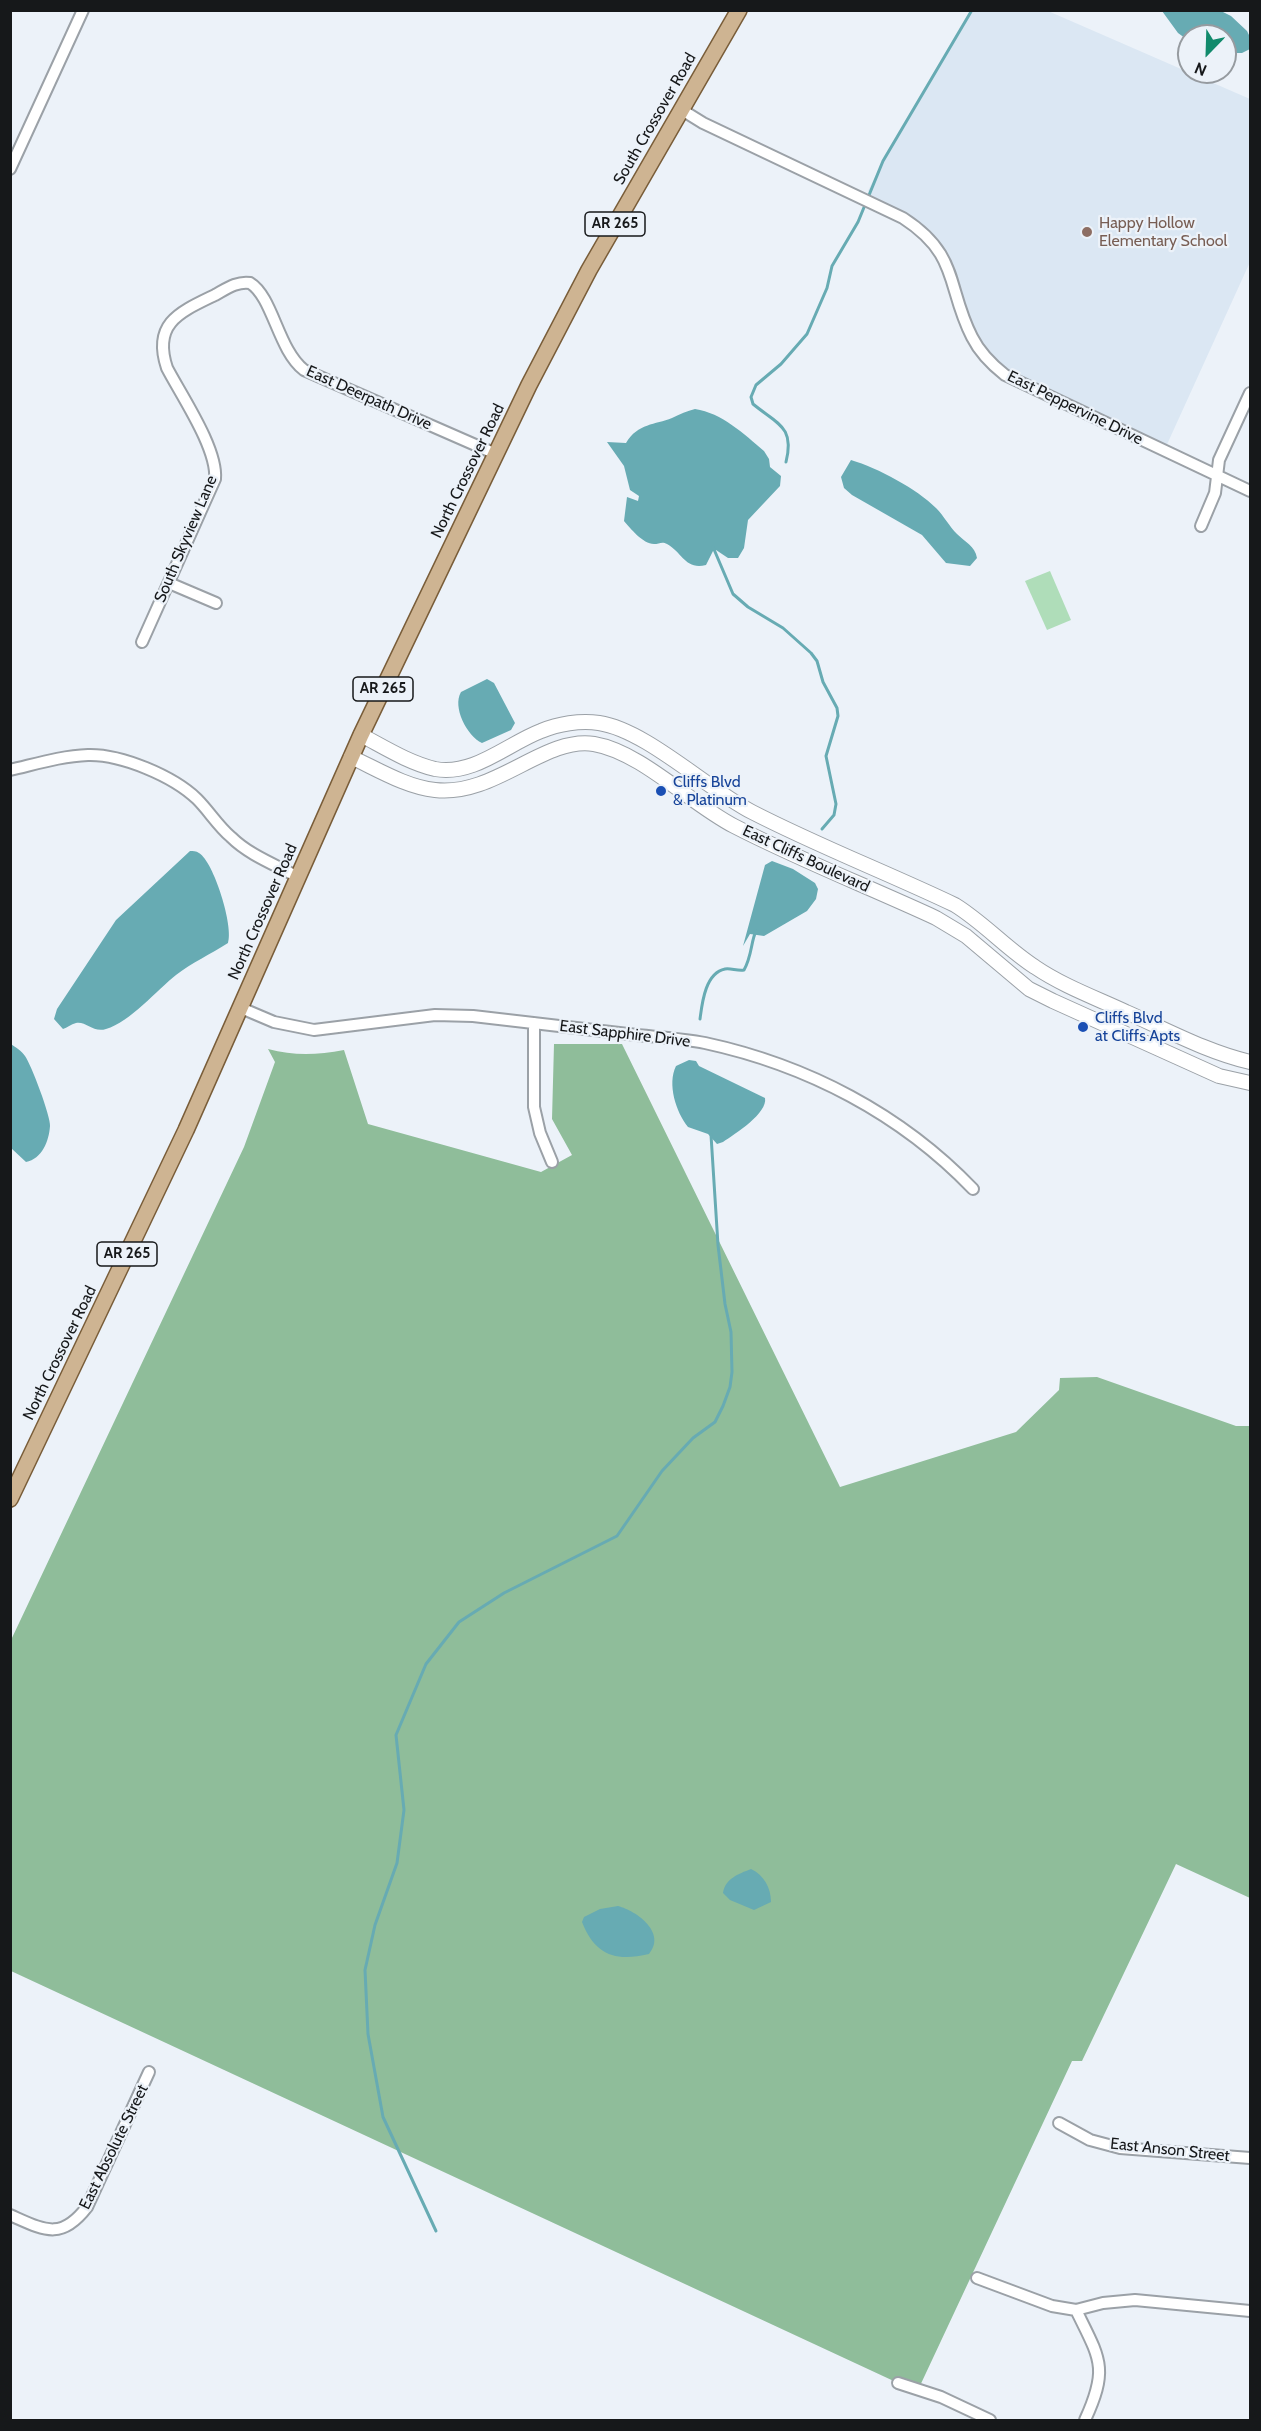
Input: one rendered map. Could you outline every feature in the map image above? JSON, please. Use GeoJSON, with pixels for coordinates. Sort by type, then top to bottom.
{"type":"FeatureCollection","features":[{"type":"Feature","properties":{"kind":"main road","name":"South Crossover Road"},"geometry":{"type":"LineString","coordinates":[[551,340],[739,10]]}},
{"type":"Feature","properties":{"kind":"main road","name":"North Crossover Road"},"geometry":{"type":"LineString","coordinates":[[10,1499],[181,1141],[361,735],[551,340]]}},
{"type":"Feature","properties":{"kind":"street"},"geometry":{"type":"LineString","coordinates":[[10,169],[83,10]]}},
{"type":"Feature","properties":{"kind":"street","name":"East Peppervine Drive"},"geometry":{"type":"LineString","coordinates":[[682,110],[703,123],[880,207],[917,227],[939,250],[953,279],[972,336],[991,364],[1005,375],[1251,491]]}},
{"type":"Feature","properties":{"kind":"street","name":"East Deerpath Drive"},"geometry":{"type":"LineString","coordinates":[[250,283],[260,292],[290,355],[304,370],[496,454]]}},
{"type":"Feature","properties":{"kind":"street","name":"South Skyview Lane"},"geometry":{"type":"LineString","coordinates":[[142,642],[211,488],[216,470],[212,453],[166,368],[162,353],[163,337],[168,325],[176,315],[237,284],[250,283]]}},
{"type":"Feature","properties":{"kind":"street"},"geometry":{"type":"LineString","coordinates":[[1202,526],[1215,493],[1219,460],[1251,393]]}},
{"type":"Feature","properties":{"kind":"street"},"geometry":{"type":"LineString","coordinates":[[169,583],[216,603]]}},
{"type":"Feature","properties":{"kind":"street","name":"East Cliffs Boulevard"},"geometry":{"type":"LineString","coordinates":[[361,735],[404,757],[435,768],[452,770],[480,763],[541,731],[574,722],[598,723],[618,728],[750,811],[955,905],[976,918],[1023,959],[1061,982],[1193,1042],[1224,1055],[1251,1062]]}},
{"type":"Feature","properties":{"kind":"street","name":"East Cliffs Boulevard"},"geometry":{"type":"LineString","coordinates":[[351,757],[408,783],[435,790],[476,787],[551,752],[576,744],[593,744],[615,751],[636,762],[732,825],[936,918],[966,936],[1029,989],[1184,1061],[1220,1076],[1251,1083]]}},
{"type":"Feature","properties":{"kind":"street"},"geometry":{"type":"LineString","coordinates":[[10,770],[68,757],[90,755],[115,758],[137,765],[179,785],[196,798],[231,838],[254,854],[298,877]]}},
{"type":"Feature","properties":{"kind":"street","name":"East Sapphire Drive"},"geometry":{"type":"LineString","coordinates":[[241,1008],[274,1022],[314,1030],[435,1015],[473,1016],[703,1043],[795,1070],[866,1104],[931,1149],[974,1189]]}},
{"type":"Feature","properties":{"kind":"street"},"geometry":{"type":"LineString","coordinates":[[534,1023],[534,1107],[540,1133],[552,1162]]}},
{"type":"Feature","properties":{"kind":"street","name":"East Absolute Street"},"geometry":{"type":"LineString","coordinates":[[10,2215],[33,2226],[48,2229],[65,2229],[77,2221],[87,2207],[149,2072]]}},
{"type":"Feature","properties":{"kind":"street","name":"East Anson Street"},"geometry":{"type":"LineString","coordinates":[[1059,2123],[1090,2140],[1120,2148],[1251,2158]]}},
{"type":"Feature","properties":{"kind":"street"},"geometry":{"type":"LineString","coordinates":[[977,2278],[1052,2306],[1076,2310],[1103,2303],[1135,2300],[1251,2311]]}},
{"type":"Feature","properties":{"kind":"street"},"geometry":{"type":"LineString","coordinates":[[1076,2310],[1099,2356],[1100,2379],[1095,2398],[1084,2421]]}},
{"type":"Feature","properties":{"kind":"street"},"geometry":{"type":"LineString","coordinates":[[898,2383],[941,2397],[990,2421]]}},
{"type":"Feature","properties":{"kind":"shaded area","name":"Happy Hollow Elementary School"},"geometry":{"type":"Polygon","coordinates":[[[972,11],[1048,11],[1177,67],[1177,84],[1216,84],[1250,99],[1250,262],[1164,451],[1019,383],[980,350],[939,250],[880,207],[868,191],[883,161],[972,11]]]}},
{"type":"Feature","properties":{"kind":"green space"},"geometry":{"type":"Polygon","coordinates":[[[1050,571],[1071,620],[1047,630],[1025,581],[1050,571]]]}},
{"type":"Feature","properties":{"kind":"green space"},"geometry":{"type":"Polygon","coordinates":[[[554,1044],[622,1044],[840,1487],[1016,1432],[1059,1390],[1060,1378],[1097,1377],[1236,1426],[1250,1426],[1250,1898],[1176,1864],[1082,2061],[1072,2061],[918,2390],[898,2383],[11,1971],[11,1640],[244,1147],[275,1062],[268,1049],[306,1054],[344,1050],[368,1124],[541,1172],[572,1155],[552,1119],[554,1044]]]}},
{"type":"Feature","properties":{"kind":"water"},"geometry":{"type":"Polygon","coordinates":[[[1162,11],[1221,11],[1231,16],[1247,31],[1250,37],[1250,49],[1237,53],[1237,24],[1177,24],[1177,32],[1162,11]]]}},
{"type":"Feature","properties":{"kind":"water"},"geometry":{"type":"Polygon","coordinates":[[[695,409],[714,415],[740,431],[764,451],[769,459],[770,467],[781,476],[780,486],[748,520],[744,548],[738,558],[728,558],[716,550],[713,551],[706,565],[699,566],[689,563],[665,543],[654,544],[646,541],[624,521],[627,497],[638,501],[639,496],[630,490],[624,466],[607,442],[626,443],[641,428],[695,409]]]}},
{"type":"Feature","properties":{"kind":"water"},"geometry":{"type":"Polygon","coordinates":[[[851,460],[897,480],[928,501],[957,534],[972,547],[977,558],[970,566],[946,563],[922,535],[852,495],[844,488],[841,477],[851,460]]]}},
{"type":"Feature","properties":{"kind":"water"},"geometry":{"type":"Polygon","coordinates":[[[487,679],[494,683],[515,723],[511,730],[482,743],[466,728],[458,705],[461,692],[487,679]]]}},
{"type":"Feature","properties":{"kind":"water"},"geometry":{"type":"Polygon","coordinates":[[[190,851],[198,852],[205,859],[216,881],[228,923],[228,943],[182,971],[134,1013],[115,1025],[101,1030],[76,1023],[63,1029],[54,1019],[57,1009],[116,920],[190,851]]]}},
{"type":"Feature","properties":{"kind":"water"},"geometry":{"type":"Polygon","coordinates":[[[772,861],[793,869],[815,883],[818,889],[816,899],[807,911],[764,936],[750,934],[743,946],[765,865],[772,861]]]}},
{"type":"Feature","properties":{"kind":"water"},"geometry":{"type":"Polygon","coordinates":[[[11,1044],[22,1052],[28,1061],[50,1126],[44,1148],[36,1157],[26,1162],[11,1148],[11,1044]]]}},
{"type":"Feature","properties":{"kind":"water"},"geometry":{"type":"Polygon","coordinates":[[[689,1060],[696,1061],[699,1066],[765,1098],[765,1104],[756,1116],[723,1142],[717,1144],[708,1134],[688,1127],[680,1114],[674,1098],[673,1073],[676,1066],[689,1060]]]}},
{"type":"Feature","properties":{"kind":"water"},"geometry":{"type":"Polygon","coordinates":[[[751,1869],[763,1878],[771,1897],[771,1902],[754,1910],[730,1900],[723,1893],[729,1881],[751,1869]]]}},
{"type":"Feature","properties":{"kind":"water"},"geometry":{"type":"Polygon","coordinates":[[[618,1906],[641,1918],[652,1931],[654,1946],[649,1954],[616,1956],[600,1949],[587,1933],[582,1922],[584,1917],[600,1909],[618,1906]]]}},
{"type":"Feature","properties":{"kind":"waterway"},"geometry":{"type":"LineString","coordinates":[[786,462],[788,450],[786,433],[782,427],[753,404],[751,397],[756,385],[781,364],[807,334],[827,288],[832,266],[858,222],[883,161],[972,10]]}},
{"type":"Feature","properties":{"kind":"waterway"},"geometry":{"type":"LineString","coordinates":[[713,547],[733,594],[748,607],[783,628],[811,653],[817,661],[823,682],[837,708],[838,716],[826,756],[836,804],[834,815],[822,829]]}},
{"type":"Feature","properties":{"kind":"waterway"},"geometry":{"type":"LineString","coordinates":[[700,1019],[706,990],[713,976],[725,969],[744,970],[756,931]]}},
{"type":"Feature","properties":{"kind":"waterway"},"geometry":{"type":"LineString","coordinates":[[436,2231],[383,2117],[368,2034],[365,1970],[375,1925],[397,1863],[404,1810],[396,1735],[426,1664],[459,1622],[504,1593],[617,1536],[662,1471],[693,1438],[715,1422],[730,1387],[732,1372],[731,1332],[718,1245],[711,1135]]}},
{"type":"Feature","properties":{"kind":"place","name":"Happy Hollow Elementary School"},"geometry":{"type":"Point","coordinates":[1087,232]}},
{"type":"Feature","properties":{"kind":"place","name":"Cliffs Blvd & Platinum"},"geometry":{"type":"Point","coordinates":[661,791]}},
{"type":"Feature","properties":{"kind":"place","name":"Cliffs Blvd at Cliffs Apts"},"geometry":{"type":"Point","coordinates":[1083,1027]}}]}
